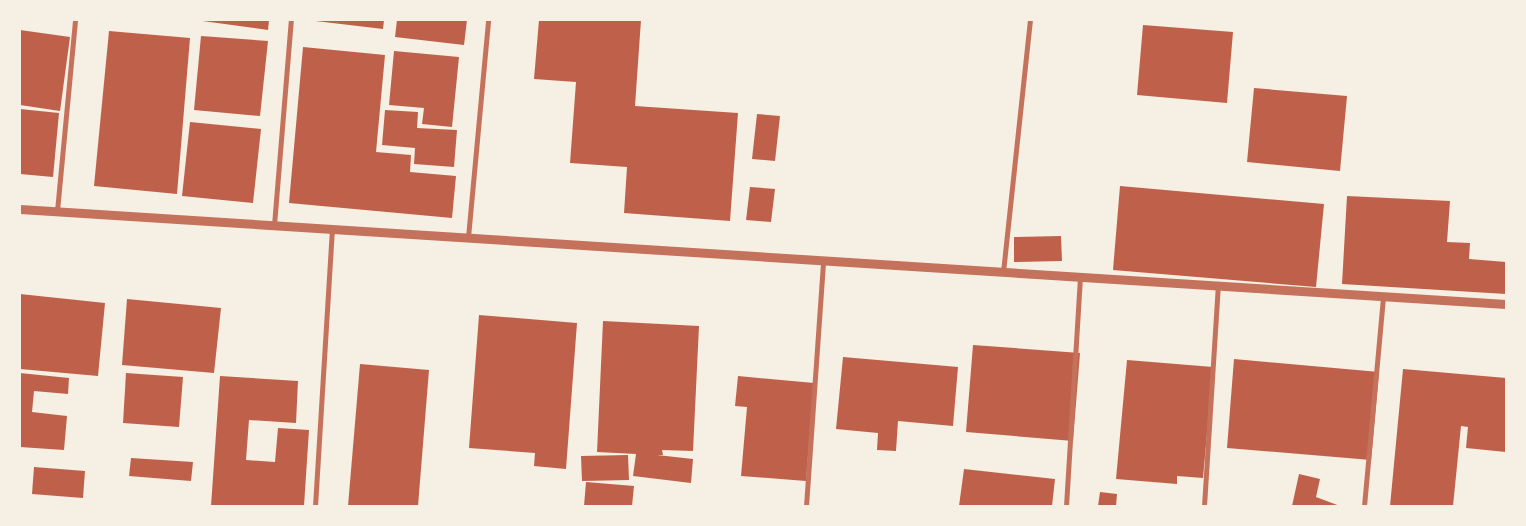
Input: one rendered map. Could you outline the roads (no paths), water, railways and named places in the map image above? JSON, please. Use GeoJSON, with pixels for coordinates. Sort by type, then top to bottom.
{"type":"FeatureCollection","features":[{"type":"Feature","properties":{"kind":"street"},"geometry":{"type":"LineString","coordinates":[[57,211],[75,20]]}},
{"type":"Feature","properties":{"kind":"street"},"geometry":{"type":"LineString","coordinates":[[274,225],[291,20]]}},
{"type":"Feature","properties":{"kind":"street"},"geometry":{"type":"LineString","coordinates":[[468,237],[488,20]]}},
{"type":"Feature","properties":{"kind":"street"},"geometry":{"type":"LineString","coordinates":[[1004,272],[1030,20]]}},
{"type":"Feature","properties":{"kind":"street"},"geometry":{"type":"LineString","coordinates":[[20,209],[1506,304]]}},
{"type":"Feature","properties":{"kind":"street"},"geometry":{"type":"LineString","coordinates":[[314,506],[332,228]]}},
{"type":"Feature","properties":{"kind":"street"},"geometry":{"type":"LineString","coordinates":[[806,506],[823,260]]}},
{"type":"Feature","properties":{"kind":"street"},"geometry":{"type":"LineString","coordinates":[[1066,506],[1080,276]]}},
{"type":"Feature","properties":{"kind":"street"},"geometry":{"type":"LineString","coordinates":[[1204,506],[1218,285]]}},
{"type":"Feature","properties":{"kind":"street"},"geometry":{"type":"LineString","coordinates":[[1364,506],[1383,296]]}}]}
